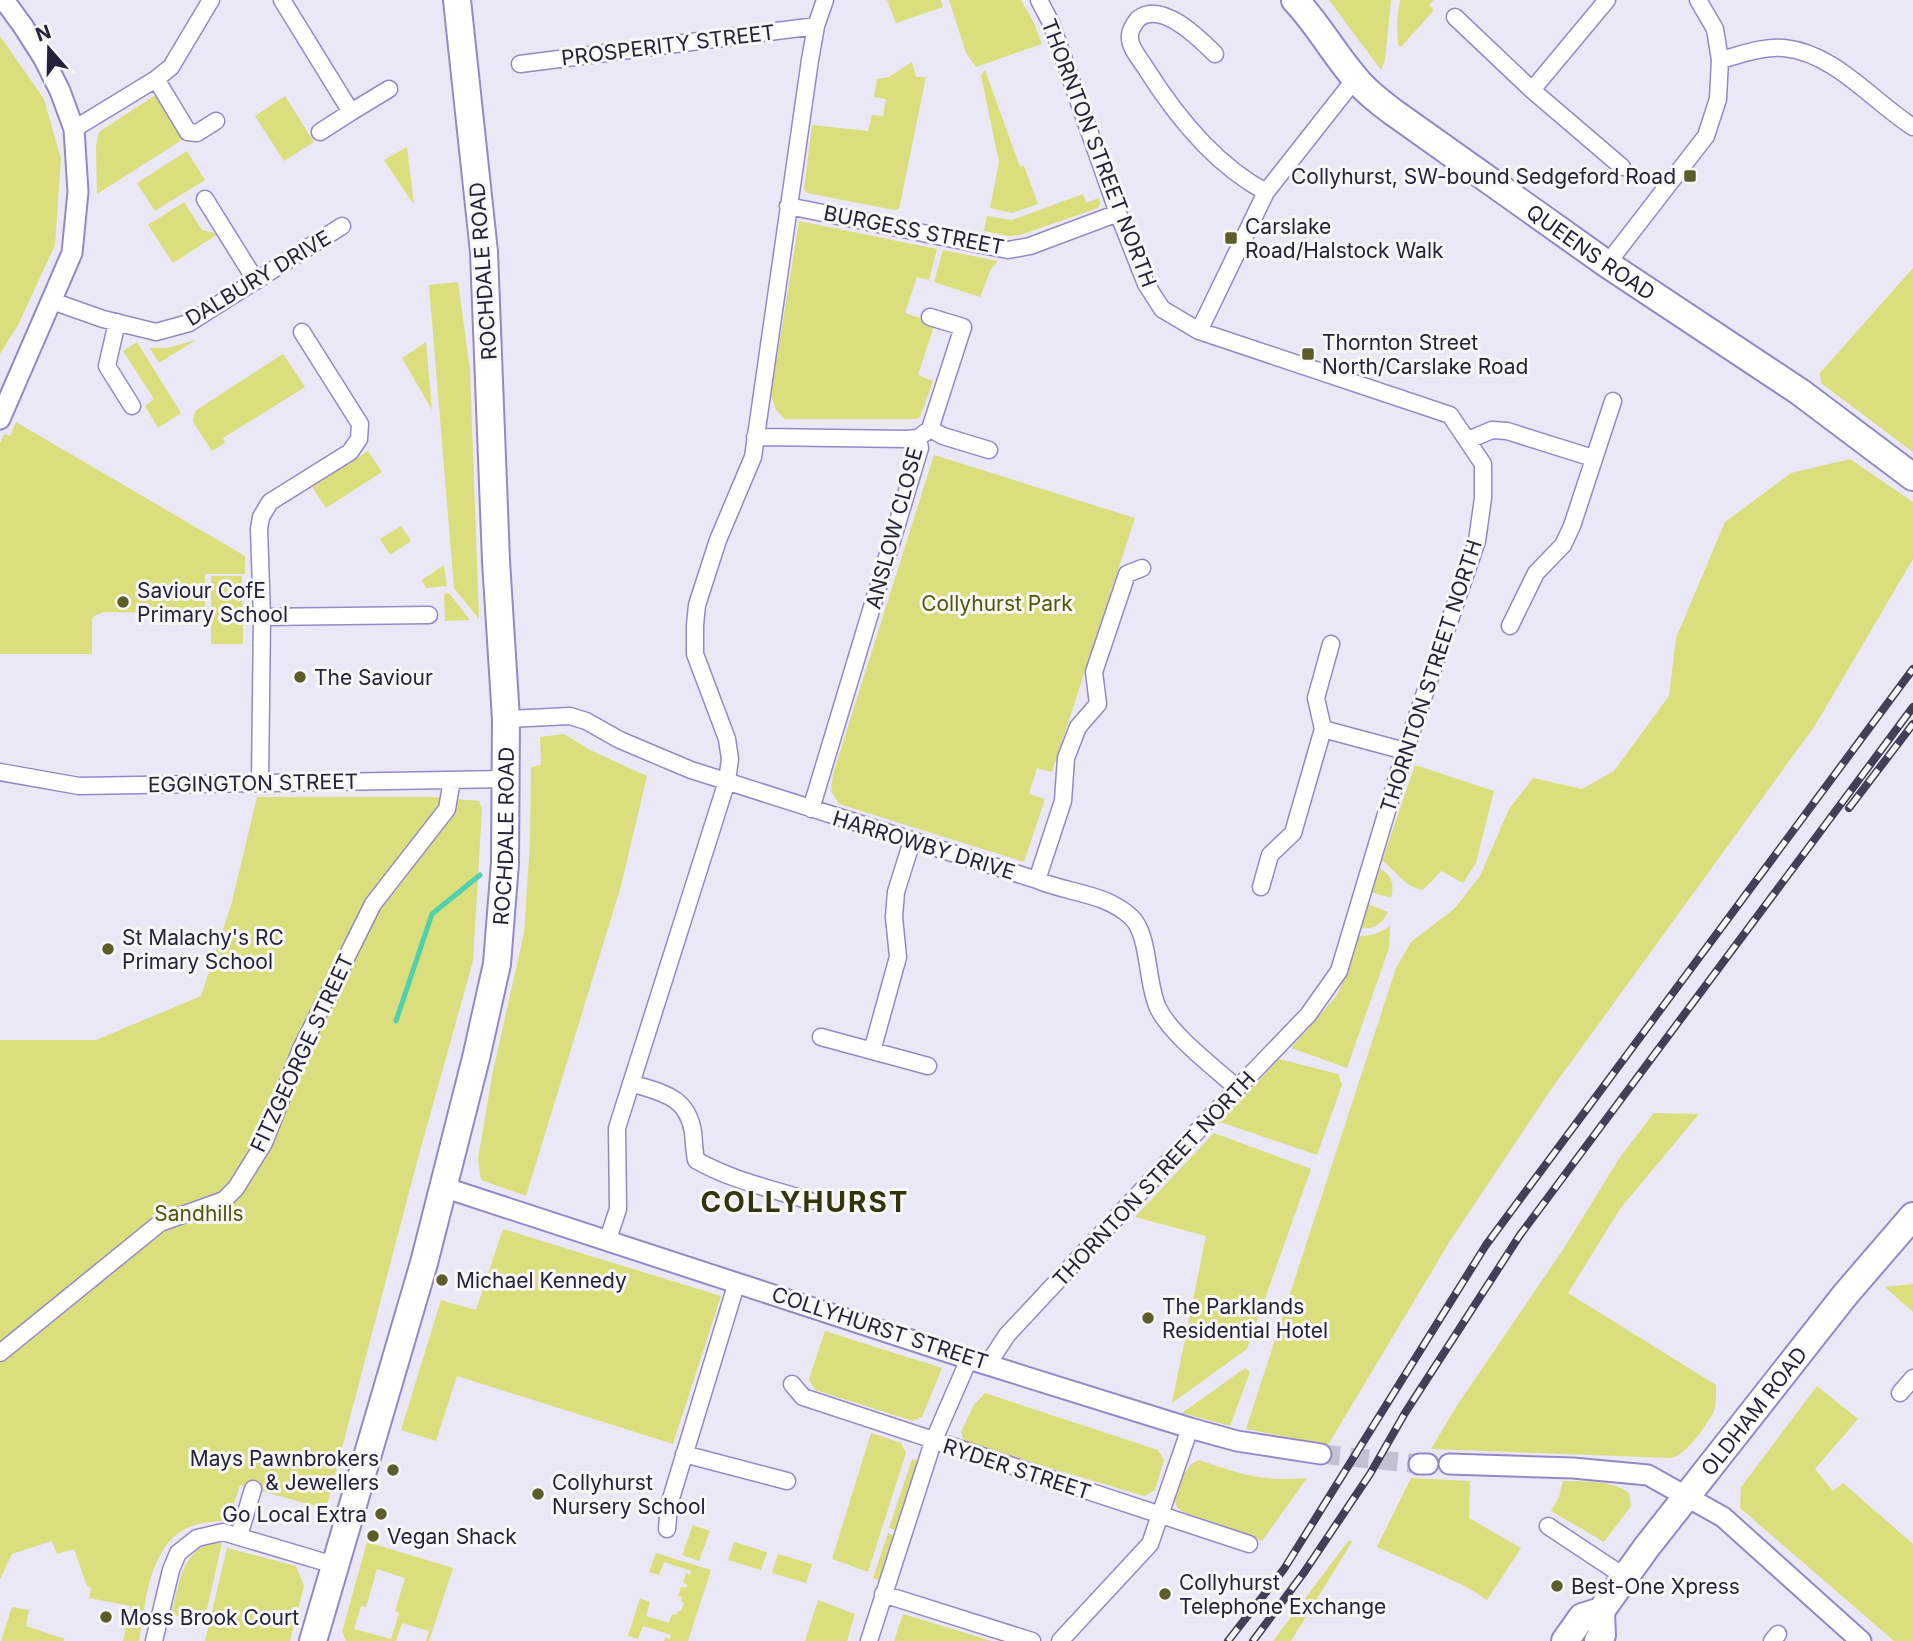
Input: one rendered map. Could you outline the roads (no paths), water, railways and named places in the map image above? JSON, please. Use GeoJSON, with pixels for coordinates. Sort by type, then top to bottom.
{"type":"FeatureCollection","features":[{"type":"Feature","properties":{"kind":"highway","name":"QUEENS ROAD"},"geometry":{"type":"LineString","coordinates":[[1295,0],[1368,93],[1419,133],[1606,264],[1800,392],[1913,477]]}},
{"type":"Feature","properties":{"kind":"highway","name":"ROCHDALE ROAD"},"geometry":{"type":"LineString","coordinates":[[313,1641],[424,1263],[497,964],[505,863],[506,719],[496,561],[484,252],[467,83],[455,4]]}},
{"type":"Feature","properties":{"kind":"highway","name":"OLDHAM ROAD"},"geometry":{"type":"LineString","coordinates":[[1565,1641],[1583,1617],[1601,1611],[1845,1295],[1913,1216]]}},
{"type":"Feature","properties":{"kind":"highway","name":"OLDHAM ROAD"},"geometry":{"type":"LineString","coordinates":[[1598,1641],[1602,1634],[1601,1611]]}},
{"type":"Feature","properties":{"kind":"street"},"geometry":{"type":"LineString","coordinates":[[0,419],[72,253],[78,192],[74,130],[61,91],[44,59],[4,0]]}},
{"type":"Feature","properties":{"kind":"street"},"geometry":{"type":"LineString","coordinates":[[74,130],[171,67],[211,0]]}},
{"type":"Feature","properties":{"kind":"street"},"geometry":{"type":"LineString","coordinates":[[282,0],[351,112]]}},
{"type":"Feature","properties":{"kind":"street"},"geometry":{"type":"LineString","coordinates":[[608,1239],[618,1209],[617,1128],[727,781],[730,759],[727,739],[695,654],[697,606],[718,540],[753,457],[816,26],[825,0]]}},
{"type":"Feature","properties":{"kind":"street","name":"THORNTON STREET NORTH"},"geometry":{"type":"LineString","coordinates":[[869,1641],[933,1442],[978,1361],[1007,1335],[1237,1088],[1308,1016],[1339,971],[1405,751],[1477,541],[1483,498],[1483,464],[1450,415],[1199,331],[1162,309],[1146,284],[1051,23],[1039,0]]}},
{"type":"Feature","properties":{"kind":"street"},"geometry":{"type":"LineString","coordinates":[[1532,90],[1607,0]]}},
{"type":"Feature","properties":{"kind":"street"},"geometry":{"type":"LineString","coordinates":[[1606,264],[1706,136],[1718,99],[1720,60],[1715,29],[1698,0]]}},
{"type":"Feature","properties":{"kind":"street"},"geometry":{"type":"LineString","coordinates":[[1215,54],[1176,18],[1164,11],[1140,16],[1132,27],[1130,39],[1134,50],[1169,106],[1208,147],[1251,184],[1266,192]]}},
{"type":"Feature","properties":{"kind":"street"},"geometry":{"type":"LineString","coordinates":[[1455,17],[1532,90],[1622,167]]}},
{"type":"Feature","properties":{"kind":"street","name":"PROSPERITY STREET"},"geometry":{"type":"LineString","coordinates":[[520,64],[816,26]]}},
{"type":"Feature","properties":{"kind":"street"},"geometry":{"type":"LineString","coordinates":[[1720,60],[1783,48],[1812,55],[1833,66],[1913,127]]}},
{"type":"Feature","properties":{"kind":"street"},"geometry":{"type":"LineString","coordinates":[[156,79],[188,132],[197,133],[216,121]]}},
{"type":"Feature","properties":{"kind":"street"},"geometry":{"type":"LineString","coordinates":[[1199,331],[1266,192],[1355,79]]}},
{"type":"Feature","properties":{"kind":"street"},"geometry":{"type":"LineString","coordinates":[[320,132],[389,89]]}},
{"type":"Feature","properties":{"kind":"street"},"geometry":{"type":"LineString","coordinates":[[205,199],[256,281]]}},
{"type":"Feature","properties":{"kind":"street","name":"BURGESS STREET"},"geometry":{"type":"LineString","coordinates":[[788,206],[1008,250],[1030,246],[1118,213]]}},
{"type":"Feature","properties":{"kind":"street","name":"DALBURY DRIVE"},"geometry":{"type":"LineString","coordinates":[[52,300],[156,332],[189,323],[342,226]]}},
{"type":"Feature","properties":{"kind":"street","name":"ANSLOW CLOSE"},"geometry":{"type":"LineString","coordinates":[[811,809],[924,433],[963,327],[930,317]]}},
{"type":"Feature","properties":{"kind":"street"},"geometry":{"type":"LineString","coordinates":[[117,322],[107,366],[132,407]]}},
{"type":"Feature","properties":{"kind":"street"},"geometry":{"type":"LineString","coordinates":[[260,783],[261,517],[270,502],[350,452],[359,439],[360,424],[302,332]]}},
{"type":"Feature","properties":{"kind":"street"},"geometry":{"type":"LineString","coordinates":[[1510,626],[1536,573],[1563,545],[1572,526],[1613,401]]}},
{"type":"Feature","properties":{"kind":"street"},"geometry":{"type":"LineString","coordinates":[[1468,440],[1492,430],[1507,431],[1593,458]]}},
{"type":"Feature","properties":{"kind":"street"},"geometry":{"type":"LineString","coordinates":[[755,437],[924,433],[989,450]]}},
{"type":"Feature","properties":{"kind":"street","name":"HARROWBY DRIVE"},"geometry":{"type":"LineString","coordinates":[[506,719],[570,716],[691,770],[1037,880],[1063,801],[1066,758],[1078,727],[1098,704],[1094,672],[1111,617],[1127,573],[1142,568]]}},
{"type":"Feature","properties":{"kind":"street"},"geometry":{"type":"LineString","coordinates":[[262,617],[429,615]]}},
{"type":"Feature","properties":{"kind":"street"},"geometry":{"type":"LineString","coordinates":[[1261,887],[1270,855],[1293,833],[1323,729],[1316,698],[1331,644]]}},
{"type":"Feature","properties":{"kind":"street"},"geometry":{"type":"LineString","coordinates":[[1323,729],[1405,751]]}},
{"type":"Feature","properties":{"kind":"street","name":"EGGINGTON STREET"},"geometry":{"type":"LineString","coordinates":[[0,772],[79,786],[506,779]]}},
{"type":"Feature","properties":{"kind":"street","name":"FITZGEORGE STREET"},"geometry":{"type":"LineString","coordinates":[[0,1353],[160,1223],[224,1200],[236,1188],[264,1143],[301,1049],[373,904],[447,808],[452,780]]}},
{"type":"Feature","properties":{"kind":"street"},"geometry":{"type":"LineString","coordinates":[[872,1051],[898,957],[895,905],[912,841]]}},
{"type":"Feature","properties":{"kind":"street"},"geometry":{"type":"LineString","coordinates":[[1037,880],[1104,901],[1120,908],[1134,919],[1142,935],[1149,978],[1158,1009],[1168,1022],[1237,1088]]}},
{"type":"Feature","properties":{"kind":"street"},"geometry":{"type":"LineString","coordinates":[[821,1037],[928,1066]]}},
{"type":"Feature","properties":{"kind":"street"},"geometry":{"type":"LineString","coordinates":[[631,1083],[680,1102],[690,1120],[696,1160],[810,1201]]}},
{"type":"Feature","properties":{"kind":"street","name":"COLLYHURST STREET"},"geometry":{"type":"LineString","coordinates":[[443,1187],[1190,1428],[1237,1441],[1321,1454]]}},
{"type":"Feature","properties":{"kind":"street"},"geometry":{"type":"LineString","coordinates":[[667,1529],[669,1505],[737,1282]]}},
{"type":"Feature","properties":{"kind":"street"},"geometry":{"type":"LineString","coordinates":[[1900,1392],[1913,1378]]}},
{"type":"Feature","properties":{"kind":"street","name":"RYDER STREET"},"geometry":{"type":"LineString","coordinates":[[792,1384],[803,1397],[1249,1544]]}},
{"type":"Feature","properties":{"kind":"street"},"geometry":{"type":"LineString","coordinates":[[1060,1641],[1150,1544],[1190,1428]]}},
{"type":"Feature","properties":{"kind":"street"},"geometry":{"type":"LineString","coordinates":[[684,1454],[787,1481]]}},
{"type":"Feature","properties":{"kind":"street"},"geometry":{"type":"LineString","coordinates":[[1448,1464],[1573,1468],[1648,1475],[1723,1517],[1861,1641]]}},
{"type":"Feature","properties":{"kind":"street"},"geometry":{"type":"LineString","coordinates":[[239,1536],[253,1489]]}},
{"type":"Feature","properties":{"kind":"street"},"geometry":{"type":"LineString","coordinates":[[1548,1526],[1625,1577]]}},
{"type":"Feature","properties":{"kind":"street"},"geometry":{"type":"LineString","coordinates":[[154,1641],[171,1570],[178,1553],[197,1538],[223,1532],[334,1565]]}},
{"type":"Feature","properties":{"kind":"street"},"geometry":{"type":"LineString","coordinates":[[883,1594],[1032,1641]]}},
{"type":"Feature","properties":{"kind":"waterway"},"geometry":{"type":"LineString","coordinates":[[396,1021],[432,914],[480,875]]}},
{"type":"Feature","properties":{"kind":"tunnel"},"geometry":{"type":"LineString","coordinates":[[1321,1454],[1419,1464]]}},
{"type":"Feature","properties":{"kind":"tram line"},"geometry":{"type":"LineString","coordinates":[[0,11],[14,0]]}},
{"type":"Feature","properties":{"kind":"railway"},"geometry":{"type":"LineString","coordinates":[[1228,1641],[1284,1569],[1486,1245],[1913,669]]}},
{"type":"Feature","properties":{"kind":"railway"},"geometry":{"type":"LineString","coordinates":[[1253,1641],[1305,1571],[1370,1474],[1405,1413],[1520,1235],[1913,707]]}},
{"type":"Feature","properties":{"kind":"railway"},"geometry":{"type":"LineString","coordinates":[[1849,808],[1913,724]]}},
{"type":"Feature","properties":{"kind":"place","name":"Collyhurst, SW-bound Sedgeford Road"},"geometry":{"type":"Point","coordinates":[1690,176]}},
{"type":"Feature","properties":{"kind":"place","name":"Carslake Road/Halstock Walk"},"geometry":{"type":"Point","coordinates":[1231,238]}},
{"type":"Feature","properties":{"kind":"place","name":"Thornton Street North/Carslake Road"},"geometry":{"type":"Point","coordinates":[1308,354]}},
{"type":"Feature","properties":{"kind":"place","name":"Saviour CofE Primary School"},"geometry":{"type":"Point","coordinates":[123,602]}},
{"type":"Feature","properties":{"kind":"place","name":"The Saviour"},"geometry":{"type":"Point","coordinates":[300,677]}},
{"type":"Feature","properties":{"kind":"place","name":"St Malachy's RC Primary School"},"geometry":{"type":"Point","coordinates":[108,949]}},
{"type":"Feature","properties":{"kind":"place","name":"Michael Kennedy"},"geometry":{"type":"Point","coordinates":[442,1280]}},
{"type":"Feature","properties":{"kind":"place","name":"The Parklands Residential Hotel"},"geometry":{"type":"Point","coordinates":[1148,1318]}},
{"type":"Feature","properties":{"kind":"place","name":"Mays Pawnbrokers & Jewellers"},"geometry":{"type":"Point","coordinates":[393,1470]}},
{"type":"Feature","properties":{"kind":"place","name":"Collyhurst Nursery School"},"geometry":{"type":"Point","coordinates":[538,1494]}},
{"type":"Feature","properties":{"kind":"place","name":"Go Local Extra"},"geometry":{"type":"Point","coordinates":[381,1514]}},
{"type":"Feature","properties":{"kind":"place","name":"Vegan Shack"},"geometry":{"type":"Point","coordinates":[373,1536]}},
{"type":"Feature","properties":{"kind":"place","name":"Best-One Xpress"},"geometry":{"type":"Point","coordinates":[1557,1586]}},
{"type":"Feature","properties":{"kind":"place","name":"Collyhurst Telephone Exchange"},"geometry":{"type":"Point","coordinates":[1165,1594]}},
{"type":"Feature","properties":{"kind":"place","name":"Moss Brook Court"},"geometry":{"type":"Point","coordinates":[106,1617]}},
{"type":"Feature","properties":{"kind":"district","name":"COLLYHURST"},"geometry":{"type":"Point","coordinates":[805,1202]}},
{"type":"Feature","properties":{"kind":"park label","name":"Collyhurst Park"},"geometry":{"type":"Point","coordinates":[997,603]}},
{"type":"Feature","properties":{"kind":"park label","name":"Sandhills"},"geometry":{"type":"Point","coordinates":[199,1213]}}]}
